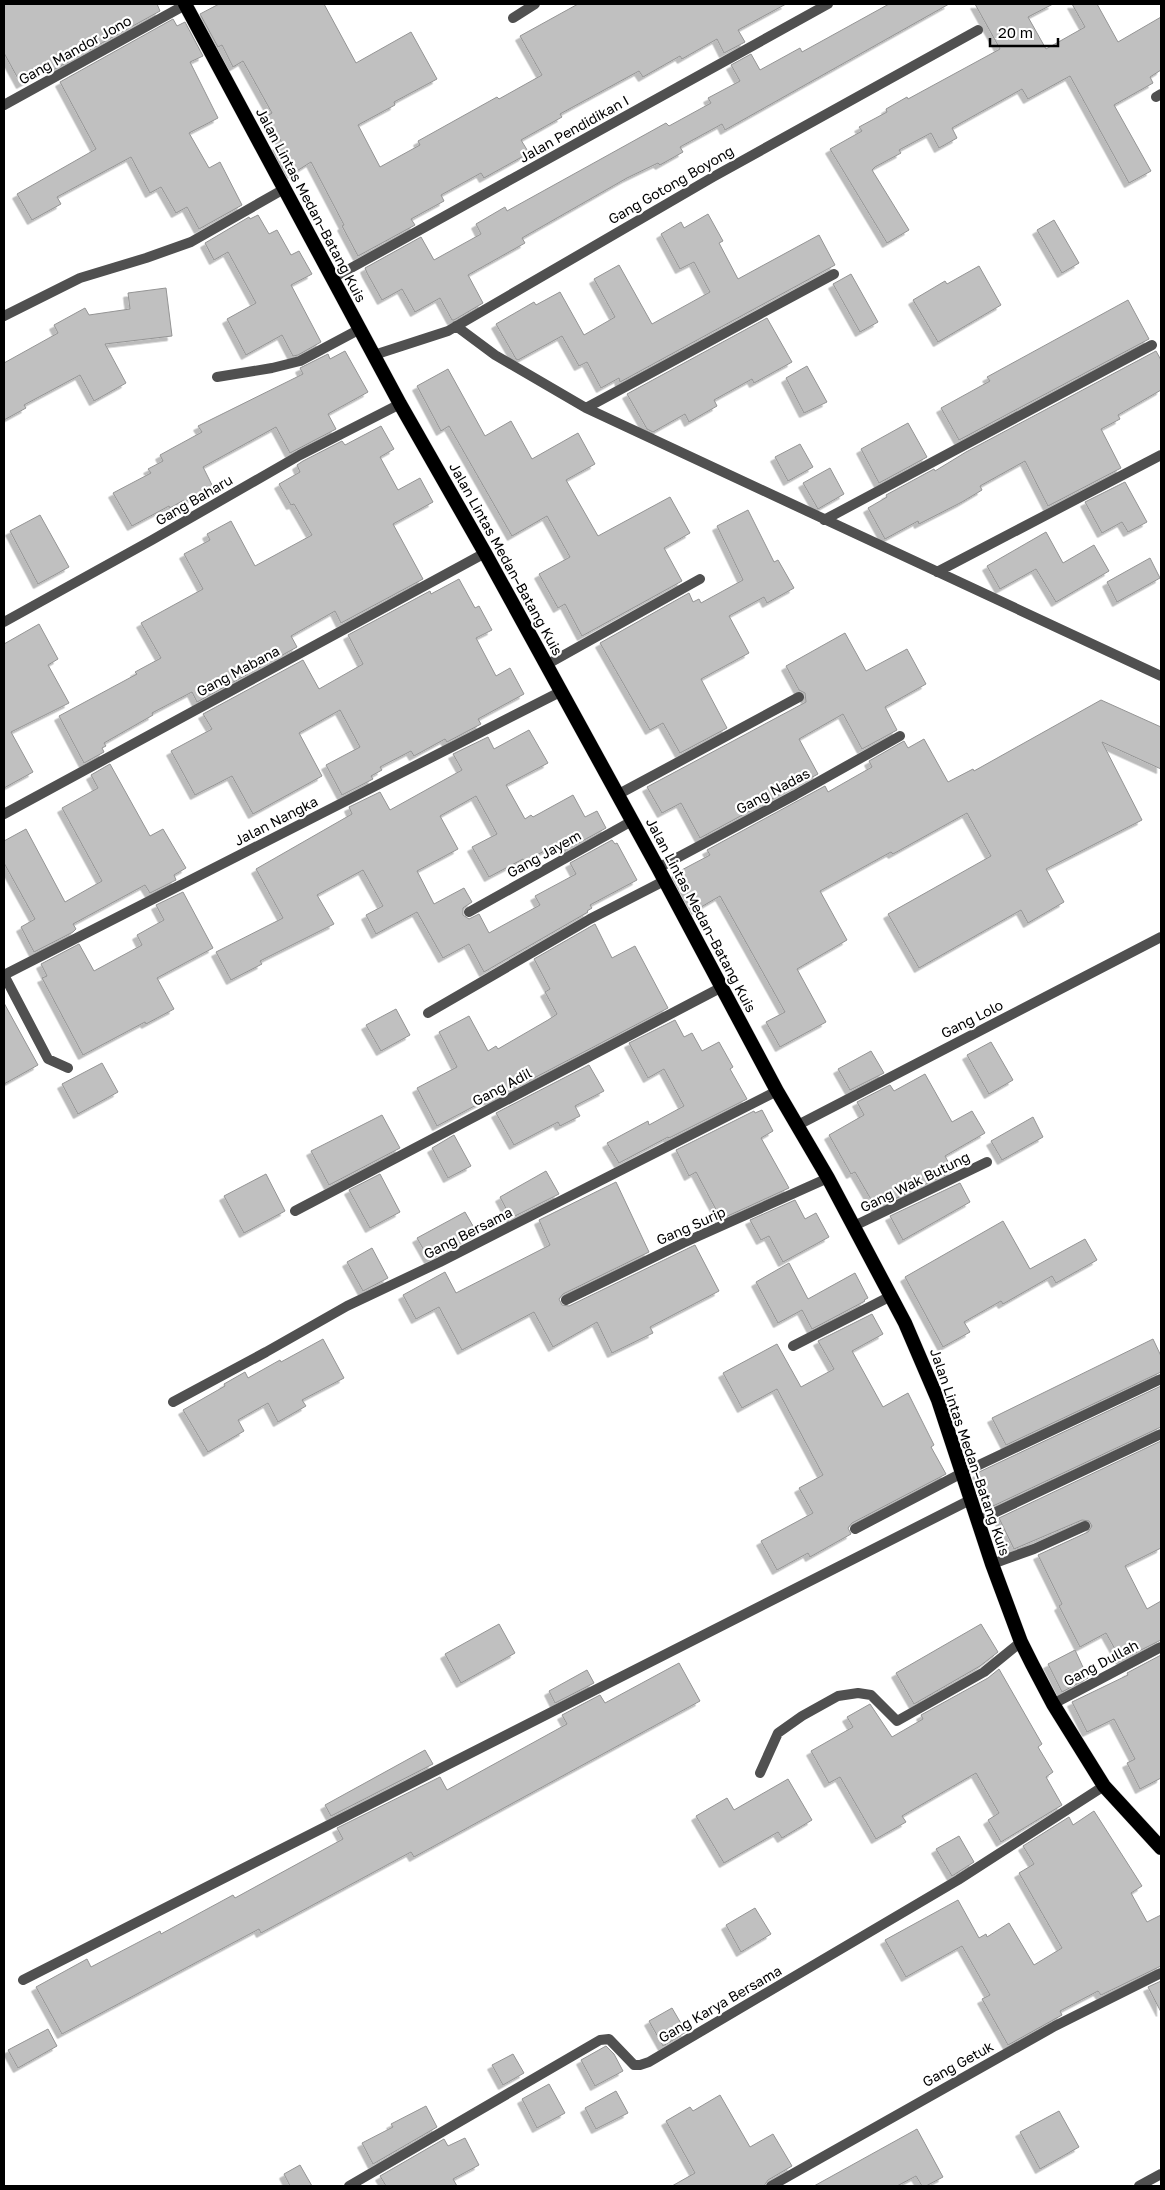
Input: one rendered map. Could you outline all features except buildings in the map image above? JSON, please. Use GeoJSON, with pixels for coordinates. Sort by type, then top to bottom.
{"type":"FeatureCollection","features":[{"type":"Feature","properties":{"kind":"highway","name":"Jalan Lintas Medan–Batang Kuis"},"geometry":{"type":"LineString","coordinates":[[185,4],[400,404],[485,553],[658,868],[796,1126],[828,1178],[891,1296],[928,1376],[992,1564],[1021,1642],[1053,1704],[1104,1786],[1161,1848]]}},
{"type":"Feature","properties":{"kind":"street","name":"Gang Mandor Jono"},"geometry":{"type":"LineString","coordinates":[[4,105],[185,4]]}},
{"type":"Feature","properties":{"kind":"street"},"geometry":{"type":"LineString","coordinates":[[513,18],[535,4]]}},
{"type":"Feature","properties":{"kind":"street","name":"Jalan Pendidikan I"},"geometry":{"type":"LineString","coordinates":[[333,278],[828,4]]}},
{"type":"Feature","properties":{"kind":"street","name":"Gang Gotong Boyong"},"geometry":{"type":"LineString","coordinates":[[374,355],[419,342],[452,328],[713,177],[978,30]]}},
{"type":"Feature","properties":{"kind":"street"},"geometry":{"type":"LineString","coordinates":[[4,316],[80,278],[166,252],[191,242],[284,189]]}},
{"type":"Feature","properties":{"kind":"street"},"geometry":{"type":"LineString","coordinates":[[586,408],[834,274]]}},
{"type":"Feature","properties":{"kind":"street"},"geometry":{"type":"LineString","coordinates":[[217,377],[272,368],[300,361],[358,326]]}},
{"type":"Feature","properties":{"kind":"street"},"geometry":{"type":"LineString","coordinates":[[452,328],[494,355],[586,408],[1161,676]]}},
{"type":"Feature","properties":{"kind":"street"},"geometry":{"type":"LineString","coordinates":[[824,520],[1152,345]]}},
{"type":"Feature","properties":{"kind":"street","name":"Gang Baharu"},"geometry":{"type":"LineString","coordinates":[[4,622],[300,455],[400,404]]}},
{"type":"Feature","properties":{"kind":"street"},"geometry":{"type":"LineString","coordinates":[[937,572],[1161,455]]}},
{"type":"Feature","properties":{"kind":"street","name":"Gang Mabana"},"geometry":{"type":"LineString","coordinates":[[4,814],[485,553]]}},
{"type":"Feature","properties":{"kind":"street"},"geometry":{"type":"LineString","coordinates":[[546,665],[700,579]]}},
{"type":"Feature","properties":{"kind":"street","name":"Jalan Nangka"},"geometry":{"type":"LineString","coordinates":[[4,975],[560,692]]}},
{"type":"Feature","properties":{"kind":"street"},"geometry":{"type":"LineString","coordinates":[[617,795],[799,696]]}},
{"type":"Feature","properties":{"kind":"street","name":"Gang Nadas"},"geometry":{"type":"LineString","coordinates":[[658,868],[795,795],[900,736]]}},
{"type":"Feature","properties":{"kind":"street","name":"Gang Jayem"},"geometry":{"type":"LineString","coordinates":[[469,912],[632,821]]}},
{"type":"Feature","properties":{"kind":"street"},"geometry":{"type":"LineString","coordinates":[[428,1013],[590,919],[664,881]]}},
{"type":"Feature","properties":{"kind":"street","name":"Gang Lolo"},"geometry":{"type":"LineString","coordinates":[[796,1126],[1161,937]]}},
{"type":"Feature","properties":{"kind":"street"},"geometry":{"type":"LineString","coordinates":[[4,975],[44,1054],[56,1064],[68,1068]]}},
{"type":"Feature","properties":{"kind":"street","name":"Gang Adil"},"geometry":{"type":"LineString","coordinates":[[295,1211],[722,987]]}},
{"type":"Feature","properties":{"kind":"street","name":"Gang Bersama"},"geometry":{"type":"LineString","coordinates":[[173,1402],[347,1306],[440,1262],[777,1091]]}},
{"type":"Feature","properties":{"kind":"street","name":"Gang Wak Butung"},"geometry":{"type":"LineString","coordinates":[[854,1226],[987,1162]]}},
{"type":"Feature","properties":{"kind":"street","name":"Gang Surip"},"geometry":{"type":"LineString","coordinates":[[566,1300],[683,1243],[828,1178]]}},
{"type":"Feature","properties":{"kind":"street"},"geometry":{"type":"LineString","coordinates":[[793,1346],[891,1296]]}},
{"type":"Feature","properties":{"kind":"street"},"geometry":{"type":"LineString","coordinates":[[855,1529],[962,1473],[1161,1379]]}},
{"type":"Feature","properties":{"kind":"street"},"geometry":{"type":"LineString","coordinates":[[977,1521],[1161,1434]]}},
{"type":"Feature","properties":{"kind":"street"},"geometry":{"type":"LineString","coordinates":[[23,1980],[970,1500]]}},
{"type":"Feature","properties":{"kind":"street"},"geometry":{"type":"LineString","coordinates":[[992,1564],[1034,1549],[1085,1526]]}},
{"type":"Feature","properties":{"kind":"street"},"geometry":{"type":"LineString","coordinates":[[760,1773],[778,1734],[802,1716],[838,1696],[858,1693],[871,1695],[897,1721],[984,1672],[1021,1642]]}},
{"type":"Feature","properties":{"kind":"street","name":"Gang Dullah"},"geometry":{"type":"LineString","coordinates":[[1053,1704],[1161,1647]]}},
{"type":"Feature","properties":{"kind":"street","name":"Gang Karya Bersama"},"geometry":{"type":"LineString","coordinates":[[349,2186],[600,2040],[609,2039],[634,2065],[649,2062],[958,1880],[1104,1786]]}},
{"type":"Feature","properties":{"kind":"street","name":"Gang Getuk"},"geometry":{"type":"LineString","coordinates":[[771,2186],[1047,2030],[1161,1973]]}},
{"type":"Feature","properties":{"kind":"street"},"geometry":{"type":"LineString","coordinates":[[1139,2186],[1161,2174]]}}]}
